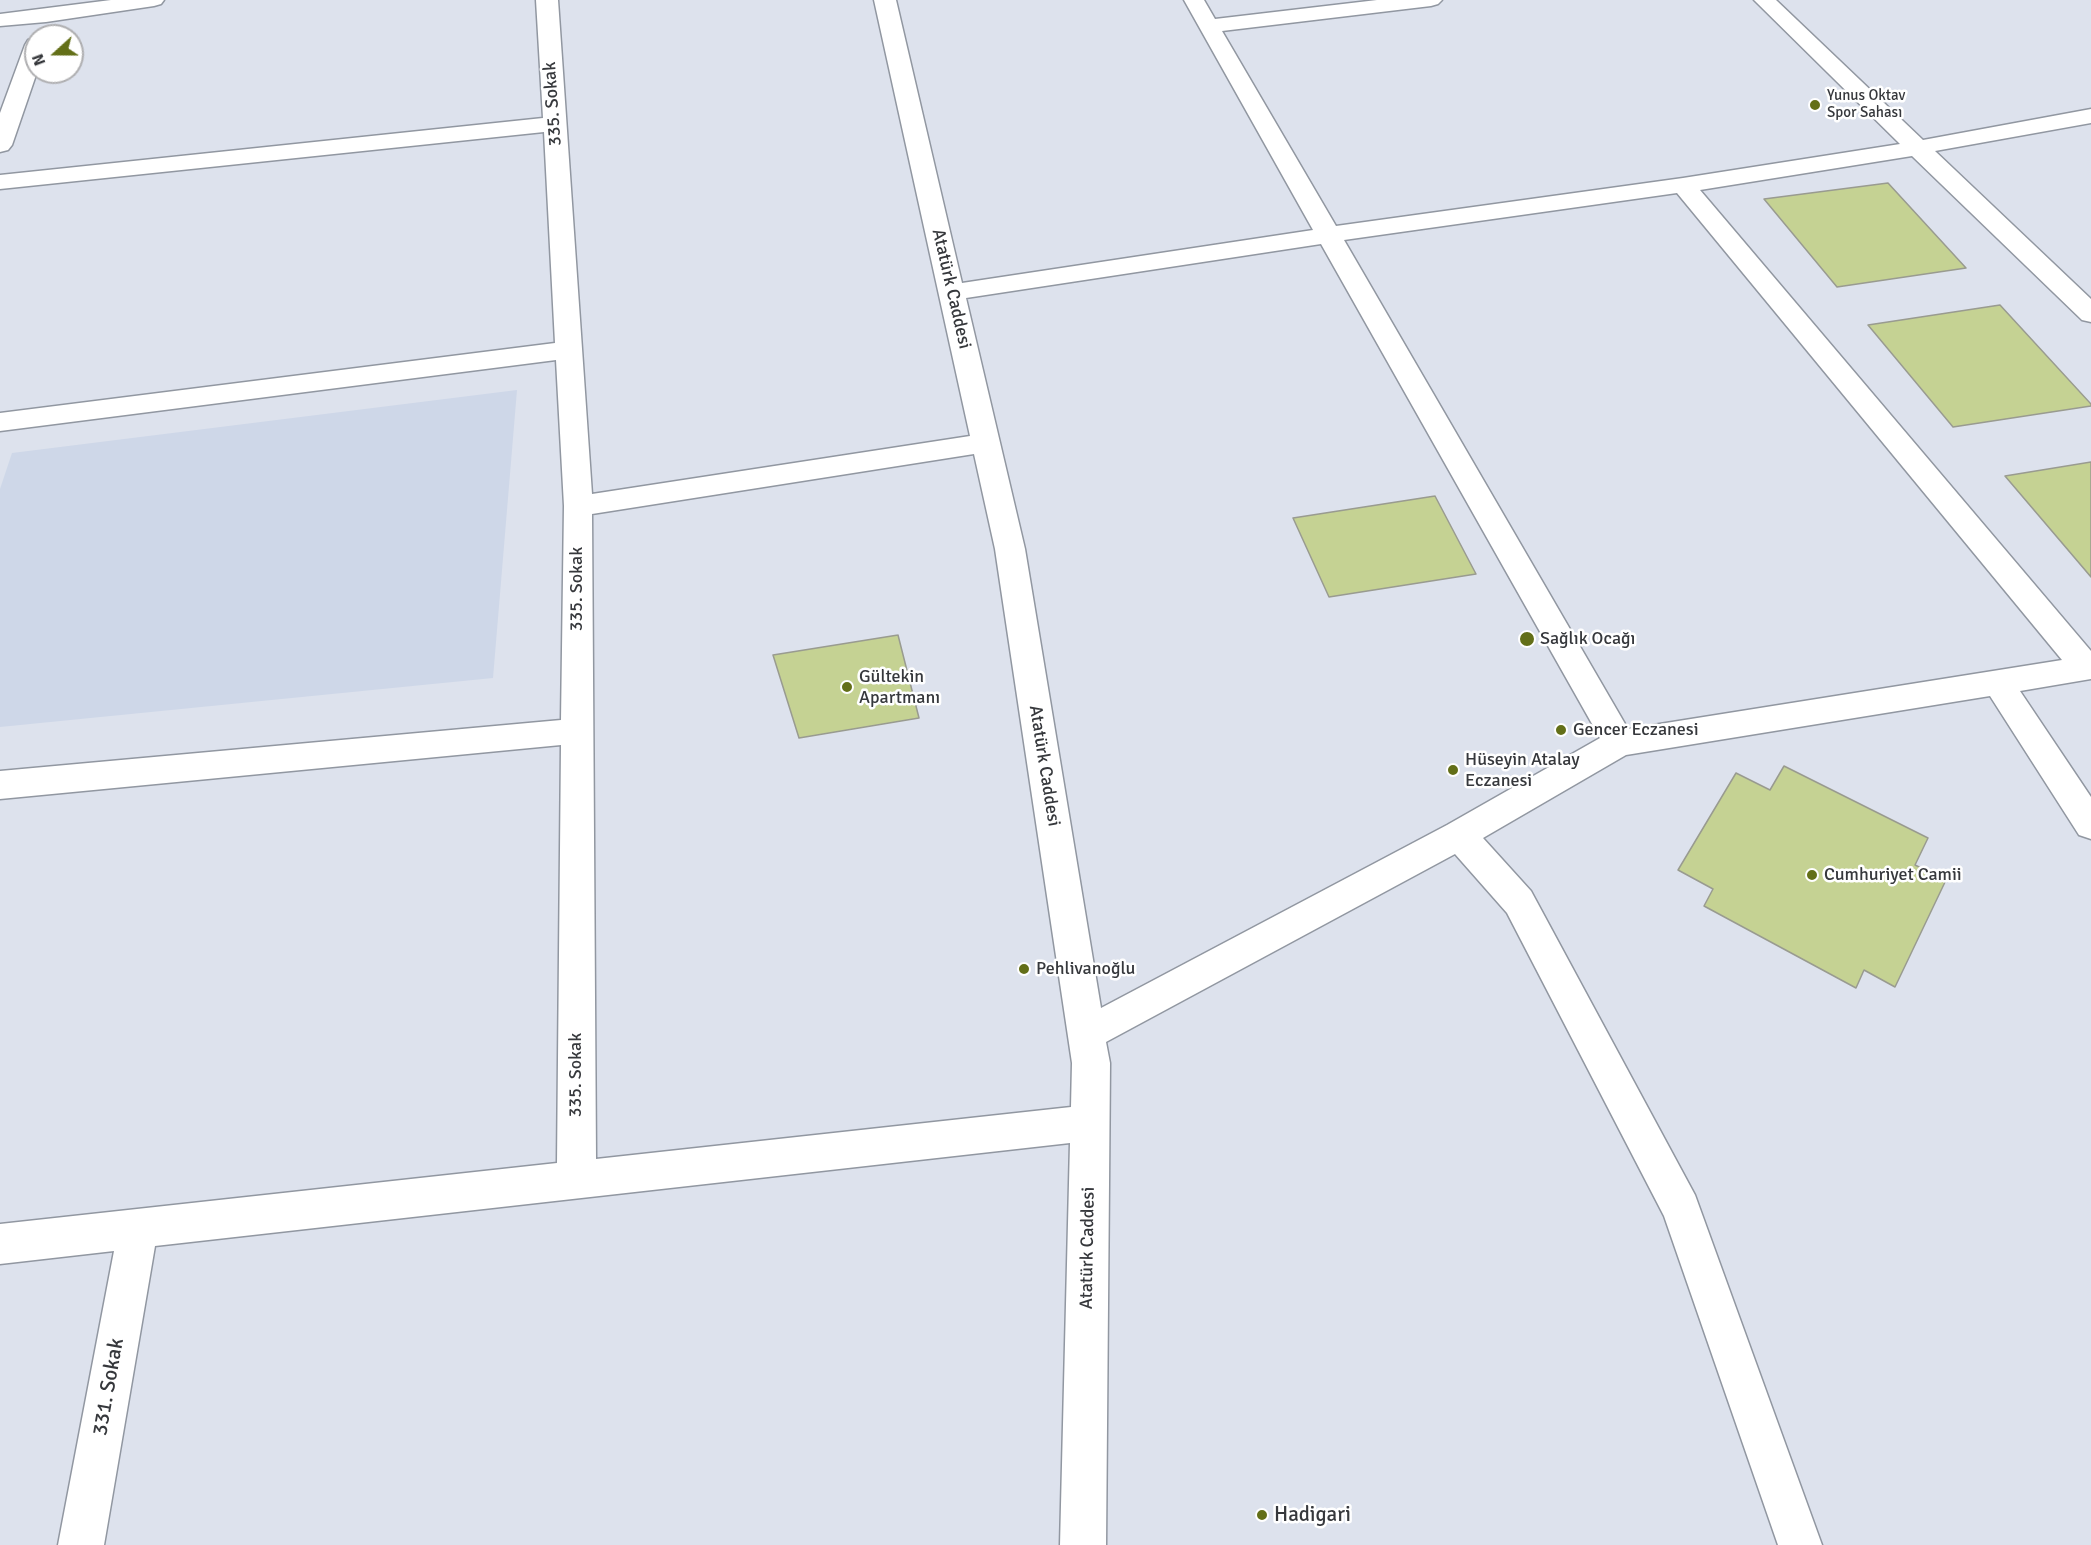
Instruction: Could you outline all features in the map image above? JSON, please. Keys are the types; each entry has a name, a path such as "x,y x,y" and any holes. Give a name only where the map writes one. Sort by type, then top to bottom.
{"street":[{"path":"0,20 46,17 154,0"},
{"name":"335. Sokak","path":"547,0 578,506 576,1180"},
{"name":"Atatürk Caddesi","path":"885,0 1010,549 1091,1063 1083,1545"},
{"path":"1194,0 1619,743"},
{"path":"1209,26 1431,0"},
{"path":"1764,0 2091,314"},
{"path":"0,145 24,78"},
{"path":"952,292 1328,235 1683,185 1916,148 2091,116"},
{"path":"0,182 554,124"},
{"path":"1683,185 2089,667"},
{"path":"0,422 568,350"},
{"path":"578,506 986,443"},
{"path":"1086,1034 1459,835 1619,743 2089,667"},
{"path":"1997,681 2091,825"},
{"path":"0,784 577,731"},
{"path":"1459,835 1519,902 1681,1209 1800,1545"},
{"path":"0,1244 1090,1123"},
{"name":"331. Sokak","path":"81,1545 138,1228"}],"shaded area":[{"path":"517,390 493,678 0,727 0,489 12,453"}],"building":[{"path":"1888,183 1966,268 1837,287 1764,199"},
{"path":"2000,305 2091,406 1953,427 1868,325"},
{"path":"2091,462 2091,577 2005,476"},
{"path":"1435,496 1476,574 1329,597 1293,518"},
{"name":"Gültekin Apartmanı","path":"898,635 919,718 799,738 773,655"},
{"name":"Cumhuriyet Camii","path":"1784,766 1928,838 1915,865 1946,880 1895,987 1864,970 1856,988 1704,906 1713,889 1678,870 1736,773 1770,790"}],"place":[{"name":"Yunus Oktav Spor Sahası","path":"1815,105"},
{"name":"Sağlık Ocağı","path":"1527,639"},
{"name":"Gültekin Apartmanı","path":"847,687"},
{"name":"Gencer Eczanesi","path":"1561,730"},
{"name":"Hüseyin Atalay Eczanesi","path":"1453,770"},
{"name":"Cumhuriyet Camii","path":"1812,875"},
{"name":"Pehlivanoğlu","path":"1024,969"},
{"name":"Hadigari","path":"1262,1515"}]}
